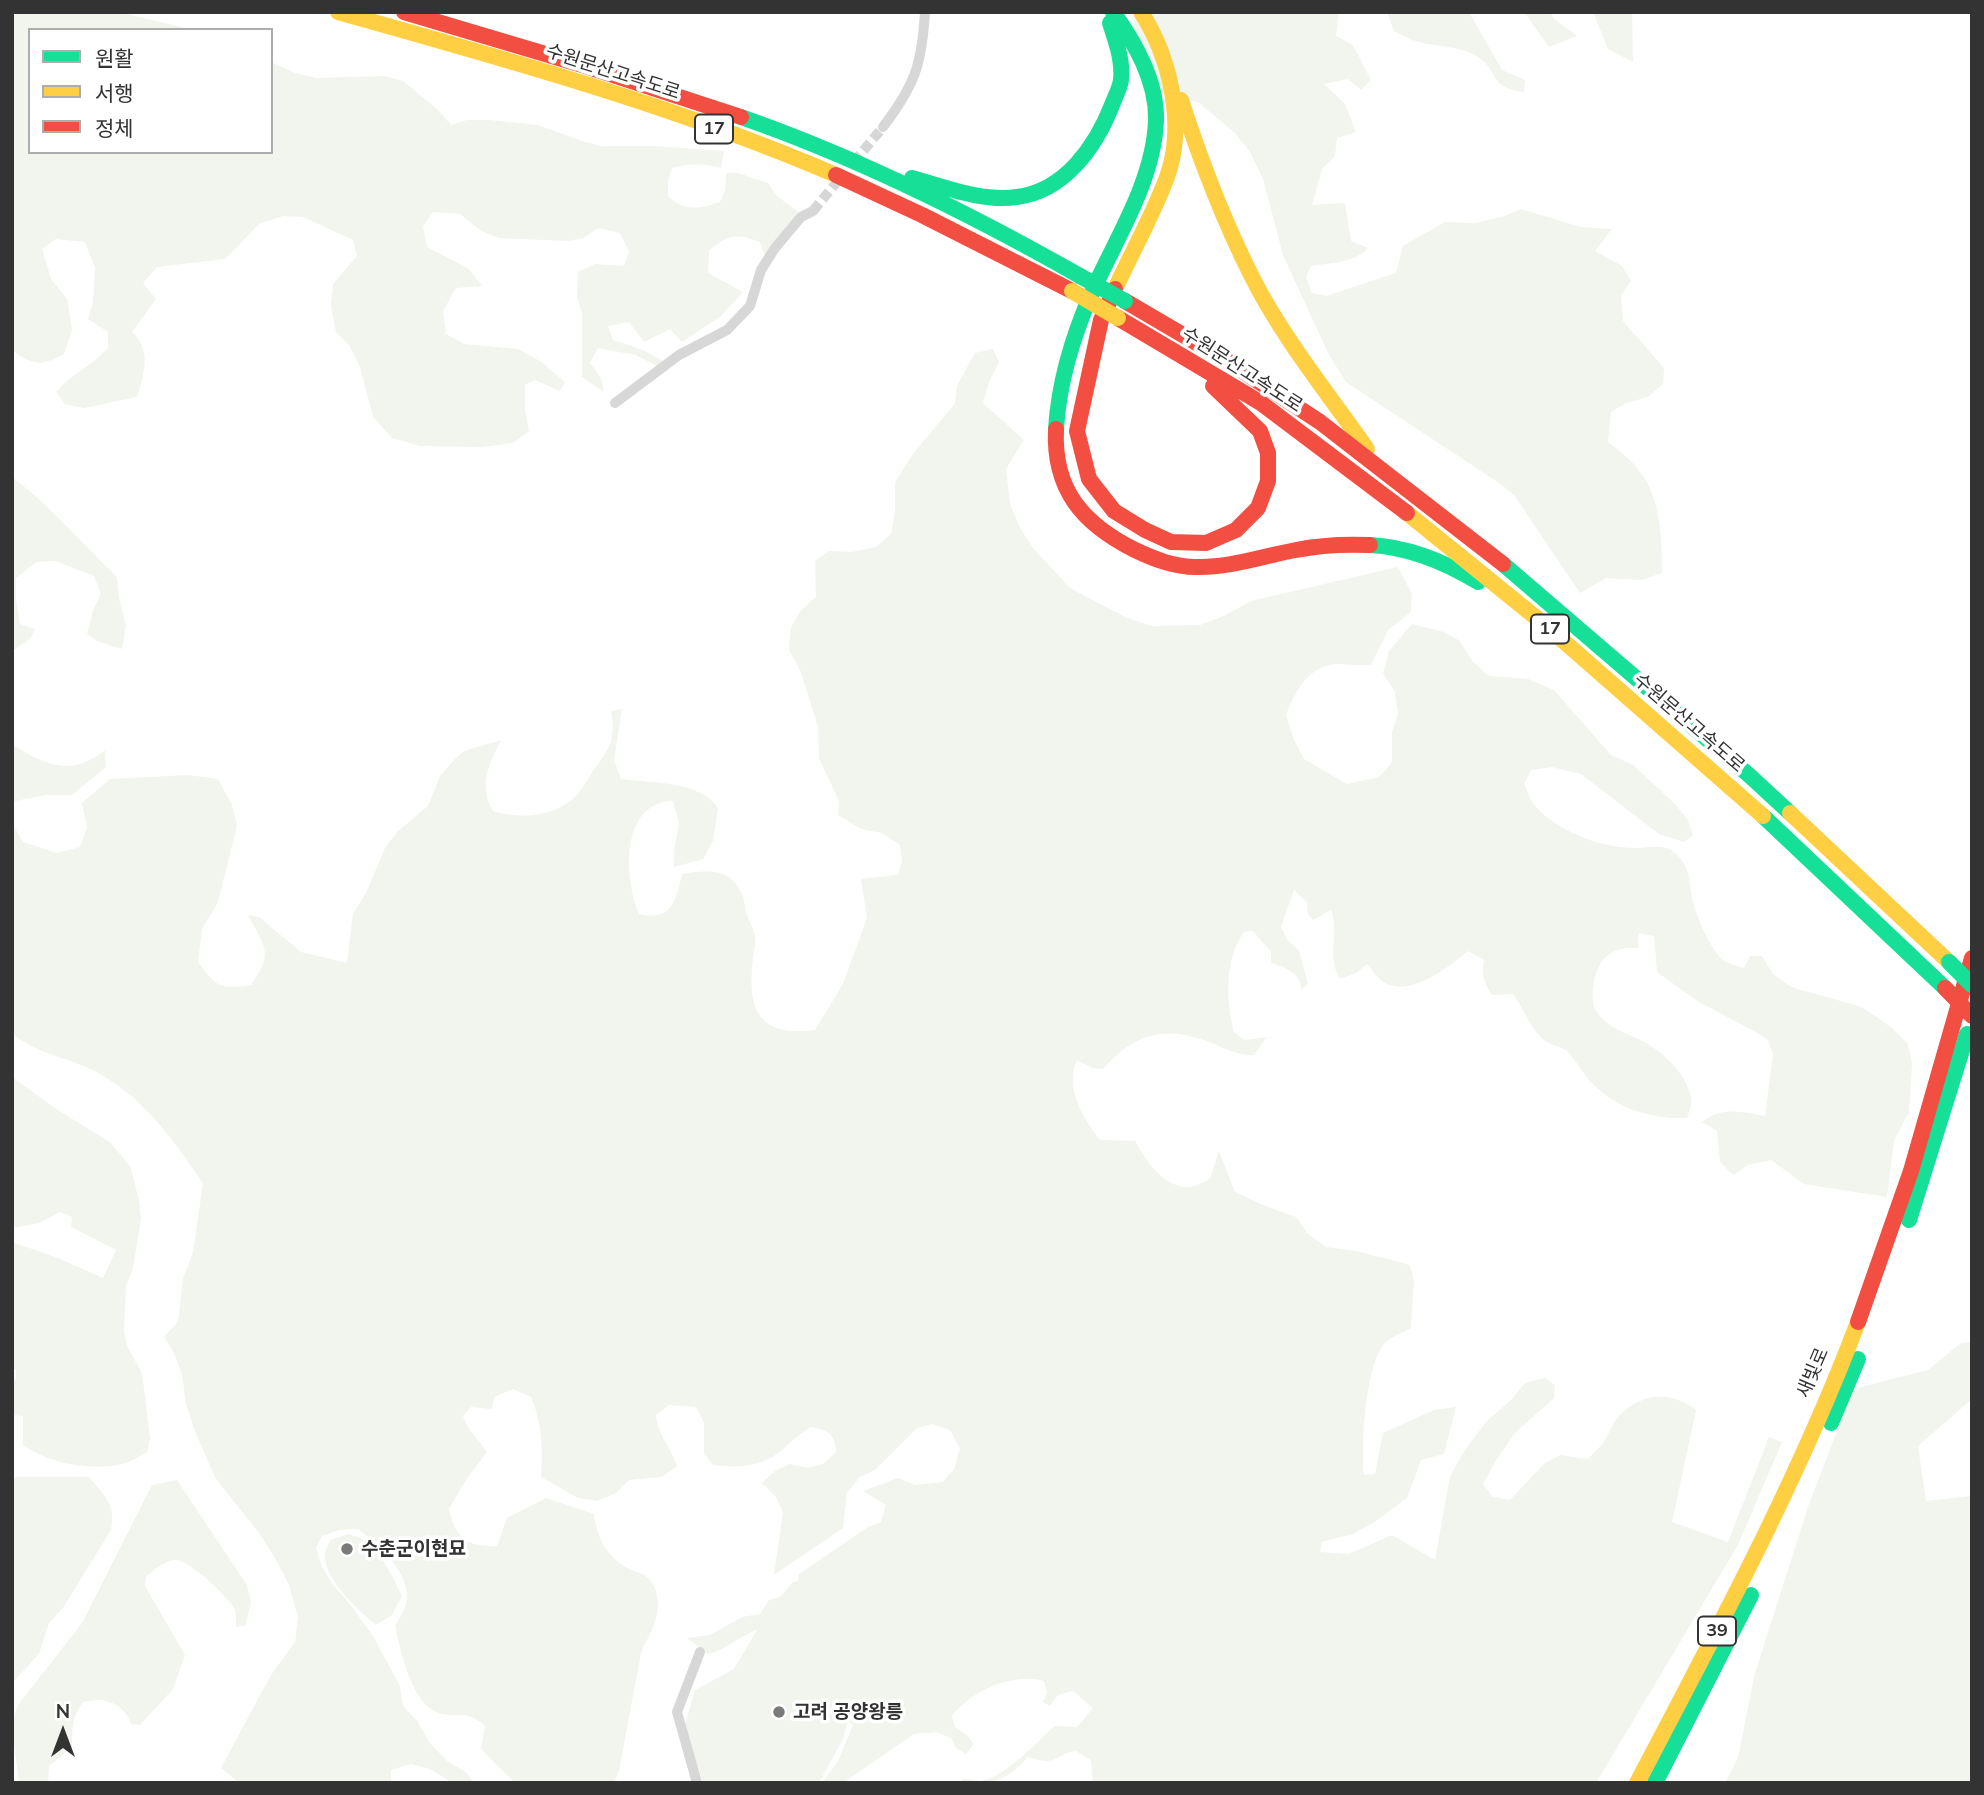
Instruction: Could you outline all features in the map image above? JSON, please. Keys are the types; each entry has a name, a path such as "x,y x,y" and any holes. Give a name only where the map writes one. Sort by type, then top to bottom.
{"highway":[{"name":"수원문산고속도로","path":"338,12 522,65 678,114 831,174 944,224 1072,291 1261,403 1438,536 1544,624 1778,829 1972,1016"},
{"name":"수원문산고속도로","path":"404,12 684,98 868,167 1025,244 1229,362 1320,422 1507,567 1740,767 1972,985"},
{"path":"868,167 981,196 1017,197 1063,177 1101,133 1121,82 1121,56 1103,12"},
{"path":"1113,12 1122,23 1146,71 1153,98 1155,131 1138,190 1083,312 1070,354 1057,413 1056,458 1069,498 1100,533 1151,558 1182,567 1230,564 1312,548 1365,545 1406,549 1461,571 1544,624"},
{"path":"1141,12 1150,26 1166,69 1185,108 1200,158 1251,275 1288,337 1378,465"},
{"path":"1166,69 1175,110 1175,133 1168,175 1101,320 1077,431 1089,479 1114,511 1171,542 1206,543 1236,530 1258,508 1268,481 1268,453 1260,431 1171,349"},
{"name":"새빛로","path":"1637,1783 1848,1385 1894,1263 1917,1172 1952,1057 1972,958"},
{"name":"새빛로","path":"1952,1057 1972,1016"},
{"name":"새빛로","path":"1655,1783 1732,1634 1807,1459"}],"street":[{"path":"883,127 916,77 925,12"},
{"path":"615,403 679,355 727,330 750,306 761,270 775,248 801,217 813,211"},
{"path":"697,1783 677,1712 700,1652"}],"shaded area":[{"path":"12,12 118,12 186,28 28,28 28,154 273,154 273,63 295,73 316,78 385,76 403,81 439,111 451,125 467,120 490,120 538,125 602,146 654,146 724,151 721,168 696,164 672,168 668,181 668,196 680,205 692,208 720,202 725,190 726,173 738,173 768,183 777,196 798,212 765,257 760,242 738,236 727,238 709,251 708,273 743,292 721,316 682,342 670,329 644,342 629,322 608,326 613,340 643,350 663,361 657,366 636,355 598,348 590,363 601,378 604,392 582,377 582,313 577,296 578,272 595,264 624,266 629,251 620,233 598,228 584,238 568,241 499,238 481,231 460,214 433,212 423,226 427,247 469,269 482,286 456,288 443,311 446,334 464,344 518,349 540,361 565,382 560,391 535,380 525,385 525,410 529,431 513,443 482,447 420,446 392,438 373,417 360,367 349,345 336,332 331,306 333,284 357,256 353,240 303,217 283,216 259,224 225,259 157,267 143,283 156,299 132,332 142,347 145,363 137,397 84,408 65,404 56,392 108,348 108,332 88,319 93,303 95,268 85,242 56,239 42,249 51,279 67,299 72,330 64,354 38,363 12,350"},
{"path":"1135,12 1339,12 1336,36 1353,45 1371,80 1361,90 1348,79 1324,84 1345,104 1356,132 1337,138 1335,156 1322,169 1312,205 1345,203 1351,241 1368,248 1356,257 1311,266 1306,277 1312,293 1327,296 1396,273 1403,246 1445,222 1475,223 1502,217 1521,209 1581,227 1612,229 1595,251 1622,266 1631,281 1621,295 1623,321 1664,368 1663,384 1648,397 1626,403 1611,412 1608,442 1637,468 1652,494 1661,534 1662,573 1641,580 1606,578 1580,593 1514,495 1346,382 1329,355 1283,255 1263,179 1250,152 1235,133 1199,103 1160,92 1134,31"},
{"path":"1387,12 1469,12 1502,70 1525,80 1524,92 1504,87 1485,63 1471,53 1419,42 1394,31"},
{"path":"1524,12 1551,12 1553,18 1577,36 1549,47"},
{"path":"1593,12 1632,12 1633,62 1608,49"},
{"path":"993,349 999,362 983,403 1024,440 1006,469 1010,504 1020,528 1033,548 1070,588 1125,617 1151,626 1200,625 1251,601 1398,567 1412,594 1411,612 1388,630 1371,665 1328,665 1311,674 1294,697 1286,715 1304,759 1347,784 1379,777 1392,762 1392,732 1398,714 1395,692 1383,673 1389,651 1412,624 1444,632 1460,641 1472,661 1489,676 1528,679 1554,690 1611,755 1633,765 1675,804 1688,820 1693,835 1684,842 1659,834 1581,774 1552,767 1531,770 1524,784 1532,801 1542,813 1566,830 1594,841 1622,847 1661,847 1671,850 1684,864 1700,923 1724,961 1744,968 1750,956 1762,956 1773,974 1791,987 1862,1007 1892,1028 1908,1044 1912,1064 1909,1112 1894,1141 1887,1197 1804,1184 1771,1160 1748,1165 1733,1175 1720,1162 1717,1131 1702,1122 1725,1112 1765,1116 1773,1054 1768,1040 1699,1002 1657,972 1654,936 1638,933 1638,948 1619,950 1603,960 1594,983 1593,1001 1603,1020 1648,1044 1675,1067 1685,1081 1691,1097 1687,1118 1649,1115 1625,1107 1604,1094 1590,1081 1567,1051 1542,1038 1513,994 1492,995 1484,978 1484,960 1468,951 1439,973 1402,987 1381,980 1367,964 1356,973 1340,979 1334,962 1331,910 1313,920 1308,914 1307,902 1294,890 1281,927 1288,941 1299,950 1308,984 1301,990 1295,975 1271,963 1271,952 1253,931 1244,932 1233,955 1228,994 1234,1032 1244,1040 1267,1037 1254,1055 1237,1053 1195,1037 1166,1034 1152,1035 1127,1047 1103,1069 1093,1068 1077,1060 1073,1081 1077,1102 1100,1140 1135,1141 1163,1178 1179,1186 1189,1187 1210,1179 1219,1151 1235,1192 1296,1217 1307,1233 1326,1247 1356,1251 1410,1265 1414,1281 1411,1328 1387,1341 1380,1351 1369,1384 1364,1425 1364,1475 1375,1474 1383,1433 1434,1410 1456,1407 1444,1454 1421,1460 1407,1498 1353,1534 1322,1542 1320,1552 1349,1554 1392,1535 1435,1560 1450,1476 1463,1453 1486,1422 1510,1401 1525,1383 1545,1378 1555,1385 1554,1398 1515,1433 1495,1462 1483,1484 1493,1497 1510,1500 1544,1464 1560,1455 1588,1459 1602,1444 1615,1420 1626,1410 1645,1399 1665,1397 1696,1410 1672,1522 1728,1542 1769,1437 1782,1442 1738,1545 1596,1783 1093,1783 1091,1760 1076,1751 1051,1761 1028,1757 997,1780 958,1783 963,1779 980,1781 999,1774 1055,1726 1077,1727 1093,1708 1073,1691 1058,1695 1050,1706 1043,1702 1047,1692 1044,1681 1020,1679 981,1692 952,1716 955,1727 974,1744 966,1754 956,1748 951,1738 936,1732 914,1734 843,1783 822,1783 838,1761 853,1725 848,1721 843,1739 819,1783 703,1783 684,1728 695,1690 734,1669 757,1630 708,1654 687,1638 710,1635 742,1617 760,1614 769,1600 780,1597 793,1582 798,1581 799,1574 868,1527 881,1522 886,1505 863,1491 898,1478 915,1485 943,1482 954,1469 960,1448 950,1430 932,1424 917,1428 875,1470 860,1477 847,1493 843,1528 774,1575 783,1512 776,1497 762,1483 775,1471 790,1464 806,1468 823,1464 836,1452 830,1434 811,1427 777,1454 762,1462 738,1466 713,1465 704,1454 704,1423 696,1407 669,1405 656,1415 659,1429 677,1466 662,1477 629,1480 616,1493 597,1501 578,1498 541,1477 541,1436 535,1407 531,1397 513,1389 494,1397 492,1409 471,1407 463,1416 487,1452 449,1509 455,1527 464,1539 487,1546 497,1546 507,1518 546,1498 594,1514 597,1530 608,1552 627,1568 643,1574 651,1581 657,1596 657,1613 641,1653 619,1771 614,1783 515,1783 481,1749 485,1726 464,1715 440,1714 426,1705 408,1673 395,1626 406,1603 407,1595 402,1576 389,1558 358,1529 339,1530 322,1536 316,1548 322,1567 373,1636 400,1686 403,1706 418,1722 429,1742 447,1761 467,1773 474,1783 453,1783 430,1769 411,1764 391,1770 391,1783 239,1783 221,1768 271,1675 295,1642 298,1617 289,1585 275,1558 259,1533 216,1479 195,1432 174,1353 164,1337 178,1322 183,1278 193,1253 203,1183 158,1122 116,1084 89,1068 33,1047 12,1033 12,823 23,842 57,853 80,847 87,827 82,803 110,779 188,775 218,779 232,805 237,826 218,902 202,929 198,962 220,985 251,985 263,965 265,950 248,915 259,917 301,952 347,963 353,914 366,893 385,848 398,831 428,806 440,776 464,751 501,740 487,775 486,793 493,811 525,816 546,813 566,804 580,791 610,743 613,729 611,711 622,709 614,760 621,779 688,788 710,799 718,808 713,841 703,859 674,867 679,823 673,801 656,805 643,814 635,828 629,863 639,914 650,916 665,912 674,901 682,874 709,871 731,879 742,894 755,936 752,986 757,1011 772,1026 784,1030 815,1030 843,984 867,918 861,879 898,875 902,860 900,845 882,833 861,829 838,815 839,801 819,758 818,727 801,672 789,650 791,627 801,610 816,597 815,561 829,551 851,552 876,547 891,534 895,511 895,482 913,454 955,403 957,386 975,353"},
{"path":"12,477 53,513 117,577 126,626 122,649 97,641 87,634 93,610 101,594 94,576 55,561 36,562 16,578 20,624 35,629 30,639 12,651"},
{"path":"12,744 47,763 70,766 81,764 105,750 106,767 72,795 46,795 15,801 12,809"},
{"path":"12,1077 56,1109 110,1142 130,1166 141,1219 133,1268 126,1286 124,1330 127,1346 141,1371 150,1439 147,1452 125,1463 80,1466 44,1456 23,1445 23,1416 12,1415 12,1378 16,1380 16,1370 12,1367 12,1242 103,1278 116,1250 71,1227 72,1217 60,1212 39,1223 12,1228"},
{"path":"1972,1342 1972,1399 1918,1446 1926,1501 1972,1496 1972,1783 1725,1783 1738,1758 1755,1673 1809,1504 1853,1389 1928,1370 1961,1343"},
{"path":"89,1477 108,1501 112,1521 111,1530 63,1608 49,1623 39,1654 12,1683 12,1478"},
{"path":"177,1480 247,1585 251,1603 245,1626 236,1627 232,1605 208,1580 188,1565 174,1560 158,1567 146,1577 145,1586 185,1655 173,1689 140,1725 131,1724 124,1711 112,1703 98,1700 83,1702 75,1718 72,1747 49,1766 48,1783 19,1783 13,1733 18,1705 82,1623 152,1485"},
{"path":"348,1534 367,1543 381,1558 402,1596 392,1615 376,1625 344,1594 326,1565 325,1555 331,1540"}],"tunnel":[{"path":"854,162 883,127"},
{"path":"813,211 841,177"}],"traffic: fast":[{"path":"1056,429 1060,393 1073,341 1093,290 1142,186 1154,142 1155,105 1149,77 1137,50 1113,12"},
{"path":"912,178 964,193 1004,198 1034,193 1064,176 1088,151 1120,86 1120,58 1110,23"},
{"path":"741,117 828,150 914,189 1080,276"},
{"path":"1080,276 1125,301"},
{"path":"1370,545 1399,549 1426,557 1478,582"},
{"path":"1503,564 1790,813"},
{"path":"1763,816 1945,988"},
{"path":"1949,962 1972,985"},
{"path":"1909,1220 1967,1034"},
{"path":"1831,1423 1858,1359"},
{"path":"1655,1783 1751,1595"}],"traffic: slow":[{"path":"338,12 652,105 836,175"},
{"path":"1115,289 1167,177 1175,136 1175,114 1167,70 1160,49 1141,12"},
{"path":"1181,100 1213,189 1263,298 1367,449"},
{"path":"1072,291 1118,318"},
{"path":"1407,513 1544,624 1763,816"},
{"path":"1790,813 1949,962"},
{"path":"1637,1783 1783,1498 1858,1322"}],"traffic: jam":[{"path":"404,12 579,64 741,117"},
{"path":"836,175 1072,291"},
{"path":"1115,289 1101,320 1077,431 1089,479 1114,511 1171,542 1206,543 1236,530 1258,508 1268,481 1268,453 1260,431 1213,386"},
{"path":"1125,301 1229,362 1320,422 1503,564"},
{"path":"1118,318 1261,403 1407,513"},
{"path":"1056,429 1056,451 1060,470 1075,503 1100,529 1135,550 1157,559 1180,566 1209,567 1314,547 1370,545"},
{"path":"1858,1322 1911,1171 1972,958"},
{"path":"1945,988 1972,1016"}],"place":[{"name":"수춘군이현묘","path":"347,1549"},
{"name":"고려 공양왕릉","path":"779,1712"}]}
